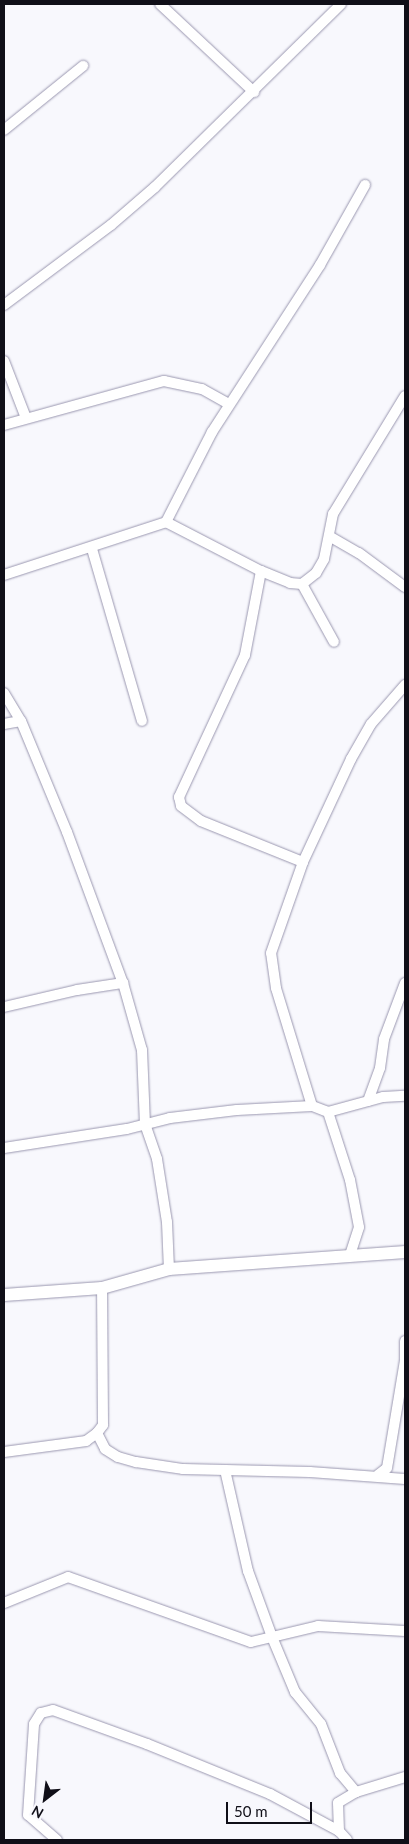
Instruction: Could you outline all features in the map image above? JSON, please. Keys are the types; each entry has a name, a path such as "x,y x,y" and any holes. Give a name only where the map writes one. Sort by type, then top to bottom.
{"street":[{"path":"160,4 254,92"},
{"path":"4,305 126,212 254,92 341,4"},
{"path":"4,130 83,66"},
{"path":"4,575 92,549 166,522 229,404 320,265 365,185"},
{"path":"4,361 26,418"},
{"path":"4,425 164,381 183,382 202,389 229,404"},
{"path":"166,522 261,571 290,583 302,584 316,573 324,559 333,514 404,401"},
{"path":"329,536 359,553 405,587"},
{"path":"92,549 142,721"},
{"path":"261,571 246,655 179,797 181,806 201,821 303,862"},
{"path":"302,584 334,642"},
{"path":"312,1106 276,988 272,953 276,934 303,862 371,724 405,685"},
{"path":"4,693 21,721 123,983 142,1050 145,1124 157,1159 167,1222 170,1269"},
{"path":"4,724 21,721"},
{"path":"4,1007 77,990 123,983"},
{"path":"368,1101 380,1068 384,1038 405,983"},
{"path":"4,1148 237,1110 312,1106 328,1112 368,1101 405,1096"},
{"path":"328,1112 350,1180 359,1227 350,1255"},
{"path":"4,1296 102,1288 170,1269 405,1252"},
{"path":"4,1452 86,1441 97,1433 103,1425 102,1288"},
{"path":"378,1475 387,1468 405,1360 405,1341"},
{"path":"97,1433 105,1449 118,1457 183,1469 378,1475 405,1479"},
{"path":"225,1470 248,1571 272,1637 295,1692 321,1724 340,1773 356,1792"},
{"path":"4,1603 68,1577 251,1642 318,1626 405,1631"},
{"path":"57,1840 28,1815 34,1724 41,1713 53,1710 146,1744 270,1794 339,1831 347,1840"},
{"path":"339,1831 338,1803 356,1792 405,1778"}]}
